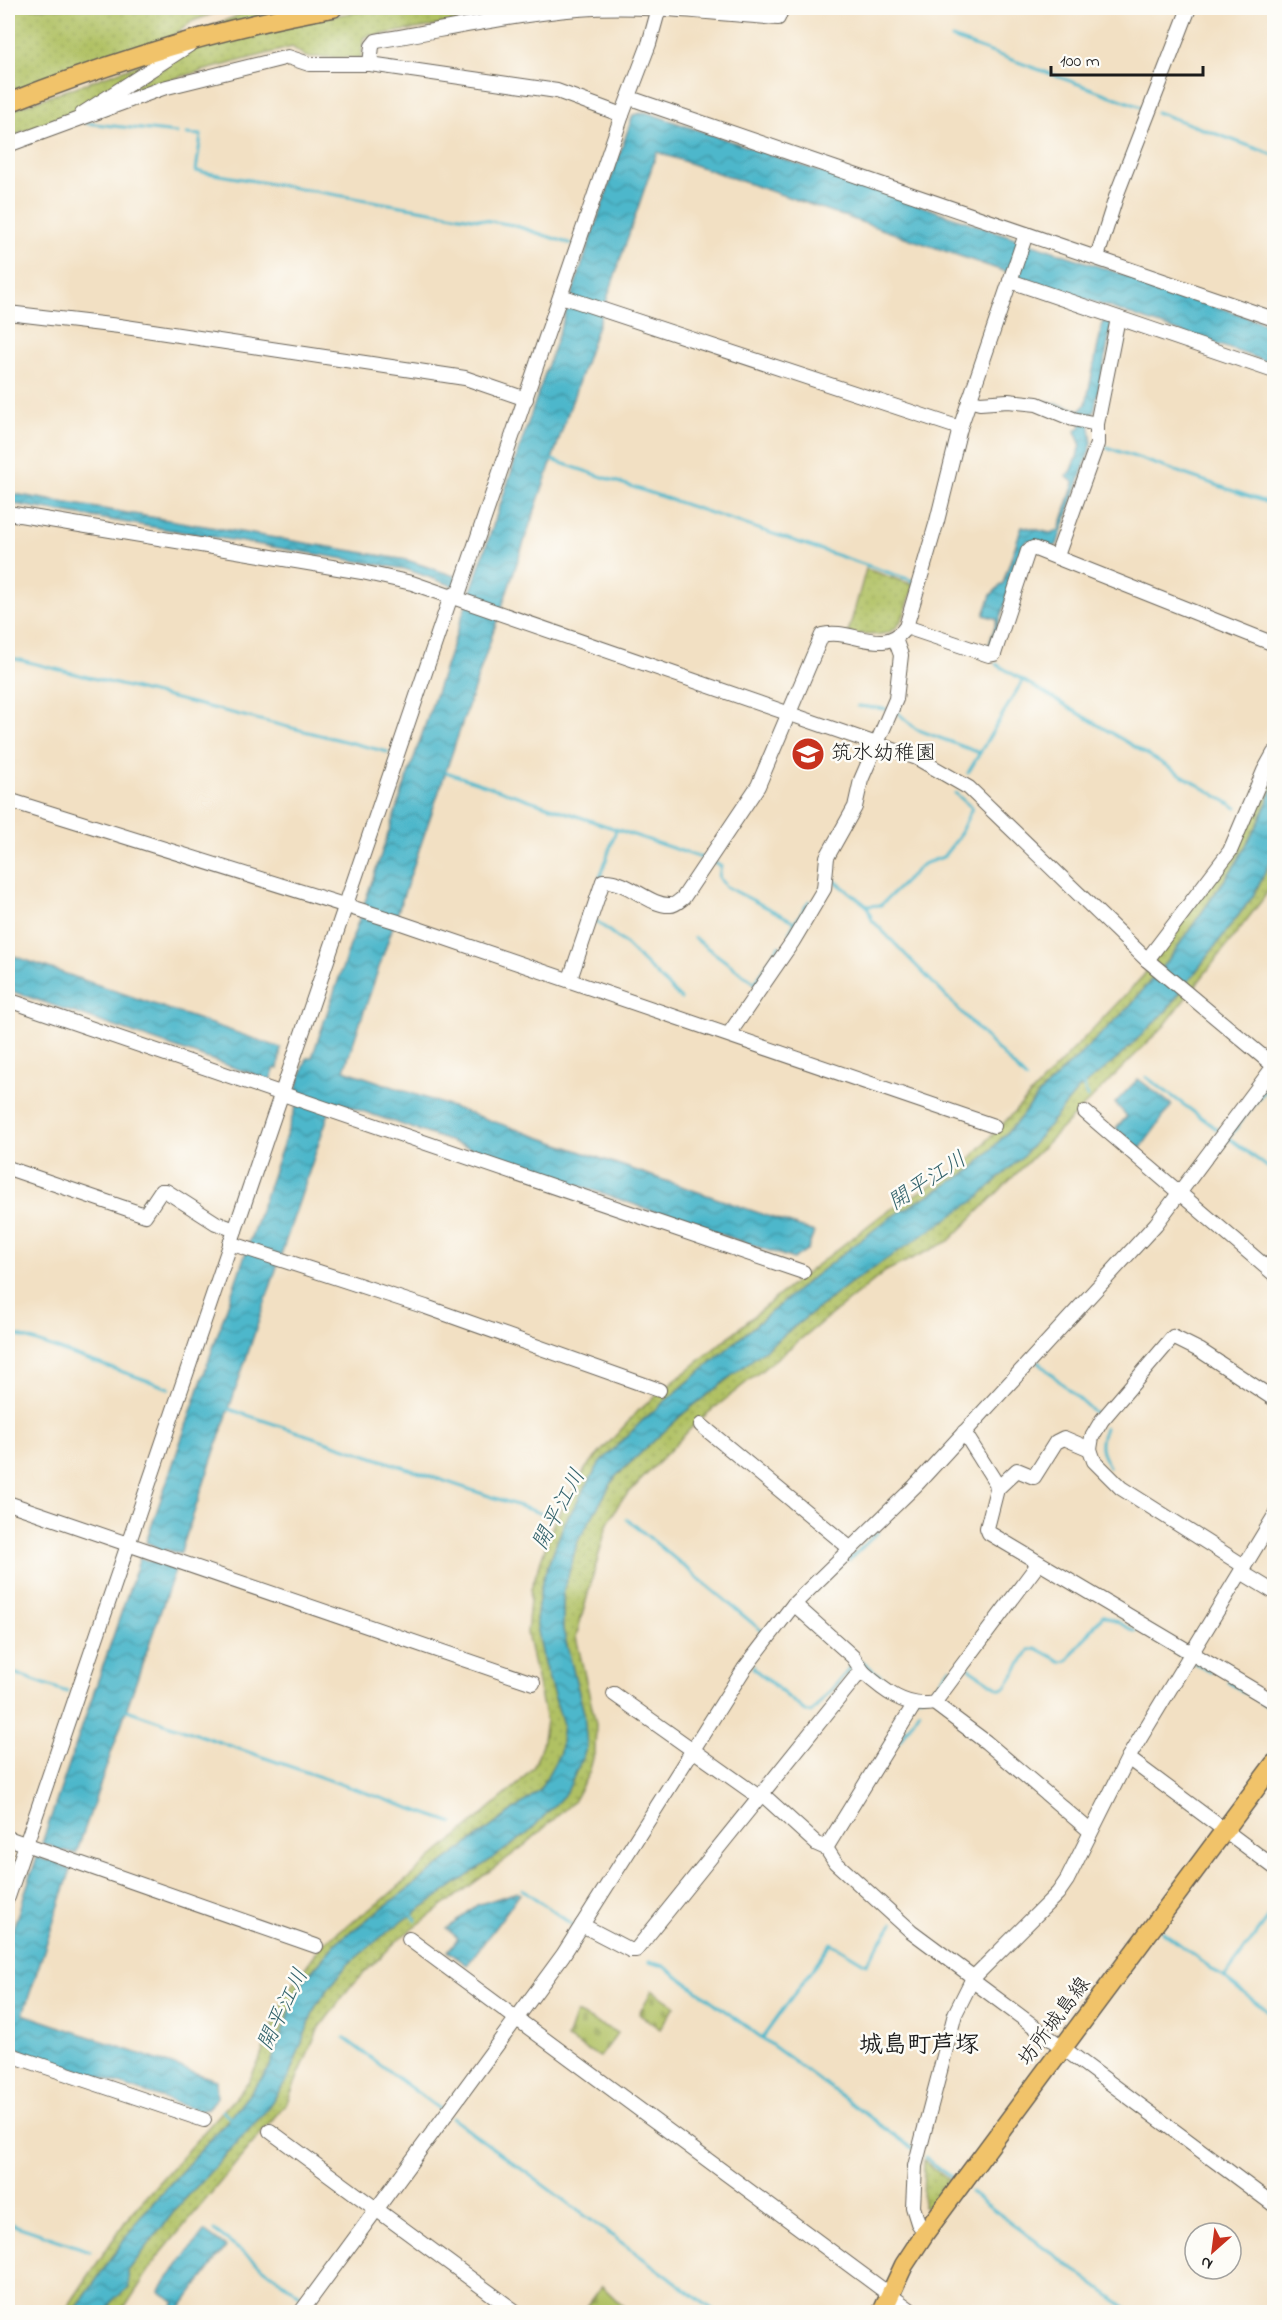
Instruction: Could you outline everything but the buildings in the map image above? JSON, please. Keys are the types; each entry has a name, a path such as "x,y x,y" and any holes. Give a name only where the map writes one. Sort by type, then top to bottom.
{"main road":[{"path":"8,103 58,83 192,40 333,8"},
{"name":"坊所城島線","path":"882,2313 888,2294 925,2233 1275,1764"}],"street":[{"path":"8,1897 127,1545 236,1240 281,1094 353,907 452,596 459,592 526,399 565,296 622,115 649,44 658,8"},
{"path":"370,64 372,46 376,40 569,10 658,8 778,18 782,8"},
{"path":"1097,257 1118,191 1189,8"},
{"path":"79,118 90,107 190,45 192,40"},
{"path":"8,145 163,88 288,57 309,64 370,64 556,91 622,115"},
{"path":"630,98 1275,319"},
{"path":"570,979 603,881 627,886 667,905 674,905 683,898 750,800 822,635 880,642 895,639 906,627 937,521 960,428 1026,234"},
{"path":"1010,280 1275,371"},
{"path":"565,296 960,428"},
{"path":"8,313 119,326 465,378 526,399"},
{"path":"1057,556 1097,444 1090,422 1118,318"},
{"path":"969,400 980,403 1008,401 1037,404 1090,422"},
{"path":"9,518 362,572 412,583 917,758 969,788 1149,961 1188,996 1275,1066 1180,1194 964,1432 851,1549 794,1604 744,1669 582,1925 516,2020 301,2313"},
{"path":"906,627 929,637 989,655 994,654 1029,549 1057,556 1275,644"},
{"path":"729,1034 822,893 827,857 855,807 861,780 896,699 901,655 895,639"},
{"path":"1149,961 1230,850 1263,771 1275,753"},
{"path":"8,800 353,907 570,979 994,1126"},
{"path":"8,1000 803,1272"},
{"path":"1085,1112 1275,1274"},
{"path":"8,1168 145,1215 161,1191 166,1191 216,1223 236,1240 287,1263 426,1306 659,1390"},
{"path":"1275,1399 1201,1351 1173,1337 1102,1420 1092,1437 1090,1449 1094,1461 1121,1488 1275,1592"},
{"path":"701,1425 851,1549"},
{"path":"964,1432 971,1439 997,1489"},
{"path":"1090,1449 1064,1438 1056,1442 1034,1477 1017,1470 997,1489 990,1509 987,1528 989,1533 1275,1702"},
{"path":"8,1503 533,1683"},
{"path":"925,2233 918,2223 913,2207 915,2166 955,2014 973,1978 1058,1893 1075,1866 1090,1831 1128,1758 1275,1517"},
{"path":"934,1703 1039,1563"},
{"path":"794,1604 853,1657 863,1672 885,1690 914,1705 934,1703 986,1742 1090,1831"},
{"path":"582,1925 630,1950 636,1950 829,1709 863,1672"},
{"path":"614,1694 760,1796 817,1844 826,1848 834,1862 910,1931 973,1978 977,1984 1275,2205"},
{"path":"826,1848 914,1705"},
{"path":"1128,1758 1275,1867"},
{"path":"8,1838 316,1946"},
{"path":"409,1939 913,2313"},
{"path":"8,2054 204,2120"},
{"path":"270,2132 516,2313"}],"green space":[{"path":"8,8 228,8 193,21 170,38 67,70 8,94"},
{"path":"256,8 296,8 200,31"},
{"path":"381,8 553,8 364,37 361,58 306,57 292,47 165,81 94,110 198,46 306,20"},
{"path":"168,54 74,112 8,138 8,111"},
{"path":"866,569 914,585 900,622 887,633 865,635 848,633"},
{"path":"1274,760 1274,785 1259,822 1235,865 1172,955 1127,1009 1040,1093 1017,1122 973,1169 888,1219 803,1285 643,1420 564,1524 542,1581 536,1620 544,1663 563,1724 560,1753 539,1791 337,1942 299,1986 269,2069 231,2117 140,2217 74,2312 64,2312 131,2213 248,2083 286,1994 323,1943 385,1898 518,1784 534,1766 542,1745 546,1721 527,1633 531,1589 554,1522 586,1468 638,1411 804,1275 883,1214 962,1167 1143,976 1234,851"},
{"path":"1274,854 1274,881 1263,899 1164,1026 949,1241 886,1271 697,1422 620,1502 607,1525 576,1637 596,1724 595,1751 589,1773 573,1802 525,1845 400,1938 350,1987 318,2030 287,2102 157,2258 122,2312 106,2312 113,2300 128,2288 128,2271 176,2209 263,2114 288,2079 316,2005 347,1965 386,1933 527,1834 584,1713 563,1630 563,1594 577,1543 615,1477 684,1413 849,1284 910,1243 1026,1153 1077,1091 1116,1060 1166,1011 1253,896"},
{"path":"652,1990 675,2006 660,2029 639,2014"},
{"path":"576,2013 618,2033 600,2057 567,2039"},
{"path":"924,2161 951,2182 931,2208 923,2207"},
{"path":"602,2286 629,2312 583,2312"}],"water":[{"path":"645,112 1274,326 1274,364 657,152 344,1070 814,1232 808,1249 793,1259 333,1101 180,1554 165,1549 160,1564 175,1570 76,1854 63,1850 58,1864 71,1869 23,2014 216,2080 217,2097 207,2109 199,2111 8,2046 8,1943 37,1857 49,1861 54,1847 42,1843 140,1558 154,1562 159,1548 146,1542 300,1095 295,1093 307,1058 312,1057 633,115"},
{"path":"1103,321 1112,324 1094,412 1089,419 1092,443 1057,545 1051,548 1028,540 1024,543 991,647 988,648 997,619 984,615 991,595 1003,583 1022,526 1050,533 1059,530 1074,483 1066,476 1072,470 1081,446 1075,431 1081,426 1079,413 1046,403 1047,401 1080,410 1086,404"},
{"path":"8,493 407,560 457,577 454,586 405,569 8,503"},
{"path":"1274,785 1274,854 1253,896 1166,1011 1116,1060 1077,1091 1026,1153 974,1201 849,1284 684,1413 615,1477 577,1543 563,1594 563,1630 584,1713 587,1747 567,1792 527,1834 386,1933 347,1965 316,2005 288,2079 263,2114 176,2209 128,2271 129,2288 113,2300 106,2312 74,2312 140,2217 231,2117 269,2069 299,1986 337,1942 539,1791 560,1753 563,1724 544,1663 536,1620 542,1581 564,1524 599,1464 643,1420 803,1285 888,1219 973,1169 1017,1122 1040,1093 1127,1009 1172,955 1235,865 1259,822"},
{"path":"8,954 281,1048 278,1069 275,1068 270,1080 8,990"},
{"path":"1138,1079 1172,1105 1140,1149 1116,1129 1127,1116 1115,1103"},
{"path":"517,1892 520,1894 467,1965 448,1951 458,1938 447,1929 477,1905"},
{"path":"204,2231 226,2247 178,2312 168,2312 175,2303 159,2291"}],"waterway":[{"path":"952,38 1144,108"},
{"path":"1156,112 1274,155"},
{"path":"86,123 177,133"},
{"path":"186,134 201,135 196,171 513,225 571,244"},
{"path":"1106,447 1274,505"},
{"path":"552,460 914,581"},
{"path":"8,657 388,752"},
{"path":"996,664 1237,808"},
{"path":"968,773 1023,680"},
{"path":"858,706 886,709"},
{"path":"896,711 916,729 980,753"},
{"path":"446,772 702,858"},
{"path":"830,877 867,906 881,905 923,864 943,857 958,838 972,808 955,793"},
{"path":"600,878 616,830"},
{"path":"714,863 721,866 719,877 725,886 795,922"},
{"path":"789,932 809,901"},
{"path":"867,906 872,920 1026,1079"},
{"path":"595,920 623,942 681,999"},
{"path":"694,938 755,983 779,946"},
{"path":"1146,1077 1217,1129"},
{"path":"1188,1192 1273,1079"},
{"path":"1083,1084 1087,1097"},
{"path":"1229,1138 1274,1172"},
{"path":"8,1332 169,1388"},
{"path":"1038,1362 1098,1416"},
{"name":"開平江川","path":"229,1409 546,1515"},
{"path":"1105,1428 1101,1448 1109,1467"},
{"path":"627,1519 762,1631"},
{"path":"849,1560 878,1532"},
{"path":"969,1668 1000,1689 1005,1688 1029,1650 1036,1648 1062,1662 1067,1661 1103,1615 1135,1631"},
{"path":"1154,1639 1183,1656"},
{"path":"862,1661 895,1688 914,1696 924,1696 932,1691 950,1668"},
{"path":"1194,1663 1210,1672"},
{"path":"754,1666 753,1668 806,1712 812,1712 852,1666"},
{"path":"8,1671 67,1692"},
{"path":"1228,1682 1274,1710"},
{"path":"127,1710 453,1823"},
{"path":"899,1742 919,1711"},
{"path":"522,1889 574,1926"},
{"path":"1224,1978 1274,1910"},
{"path":"410,1912 416,1920"},
{"path":"763,2037 831,1943 866,1964 893,1923"},
{"path":"1162,1931 1274,2016"},
{"path":"649,1962 664,1966 912,2148"},
{"path":"344,2038 442,2111"},
{"path":"223,2111 233,2119"},
{"path":"452,2118 716,2312"},
{"path":"925,2158 953,2179"},
{"path":"970,2192 1131,2312"},
{"path":"8,2223 90,2251"},
{"path":"214,2231 304,2298"},
{"path":"313,2304 324,2312"}],"place":[{"name":"筑水幼稚園","path":"808,754"}],"district":[{"name":"城島町芦塚","path":"919,2046"}]}
